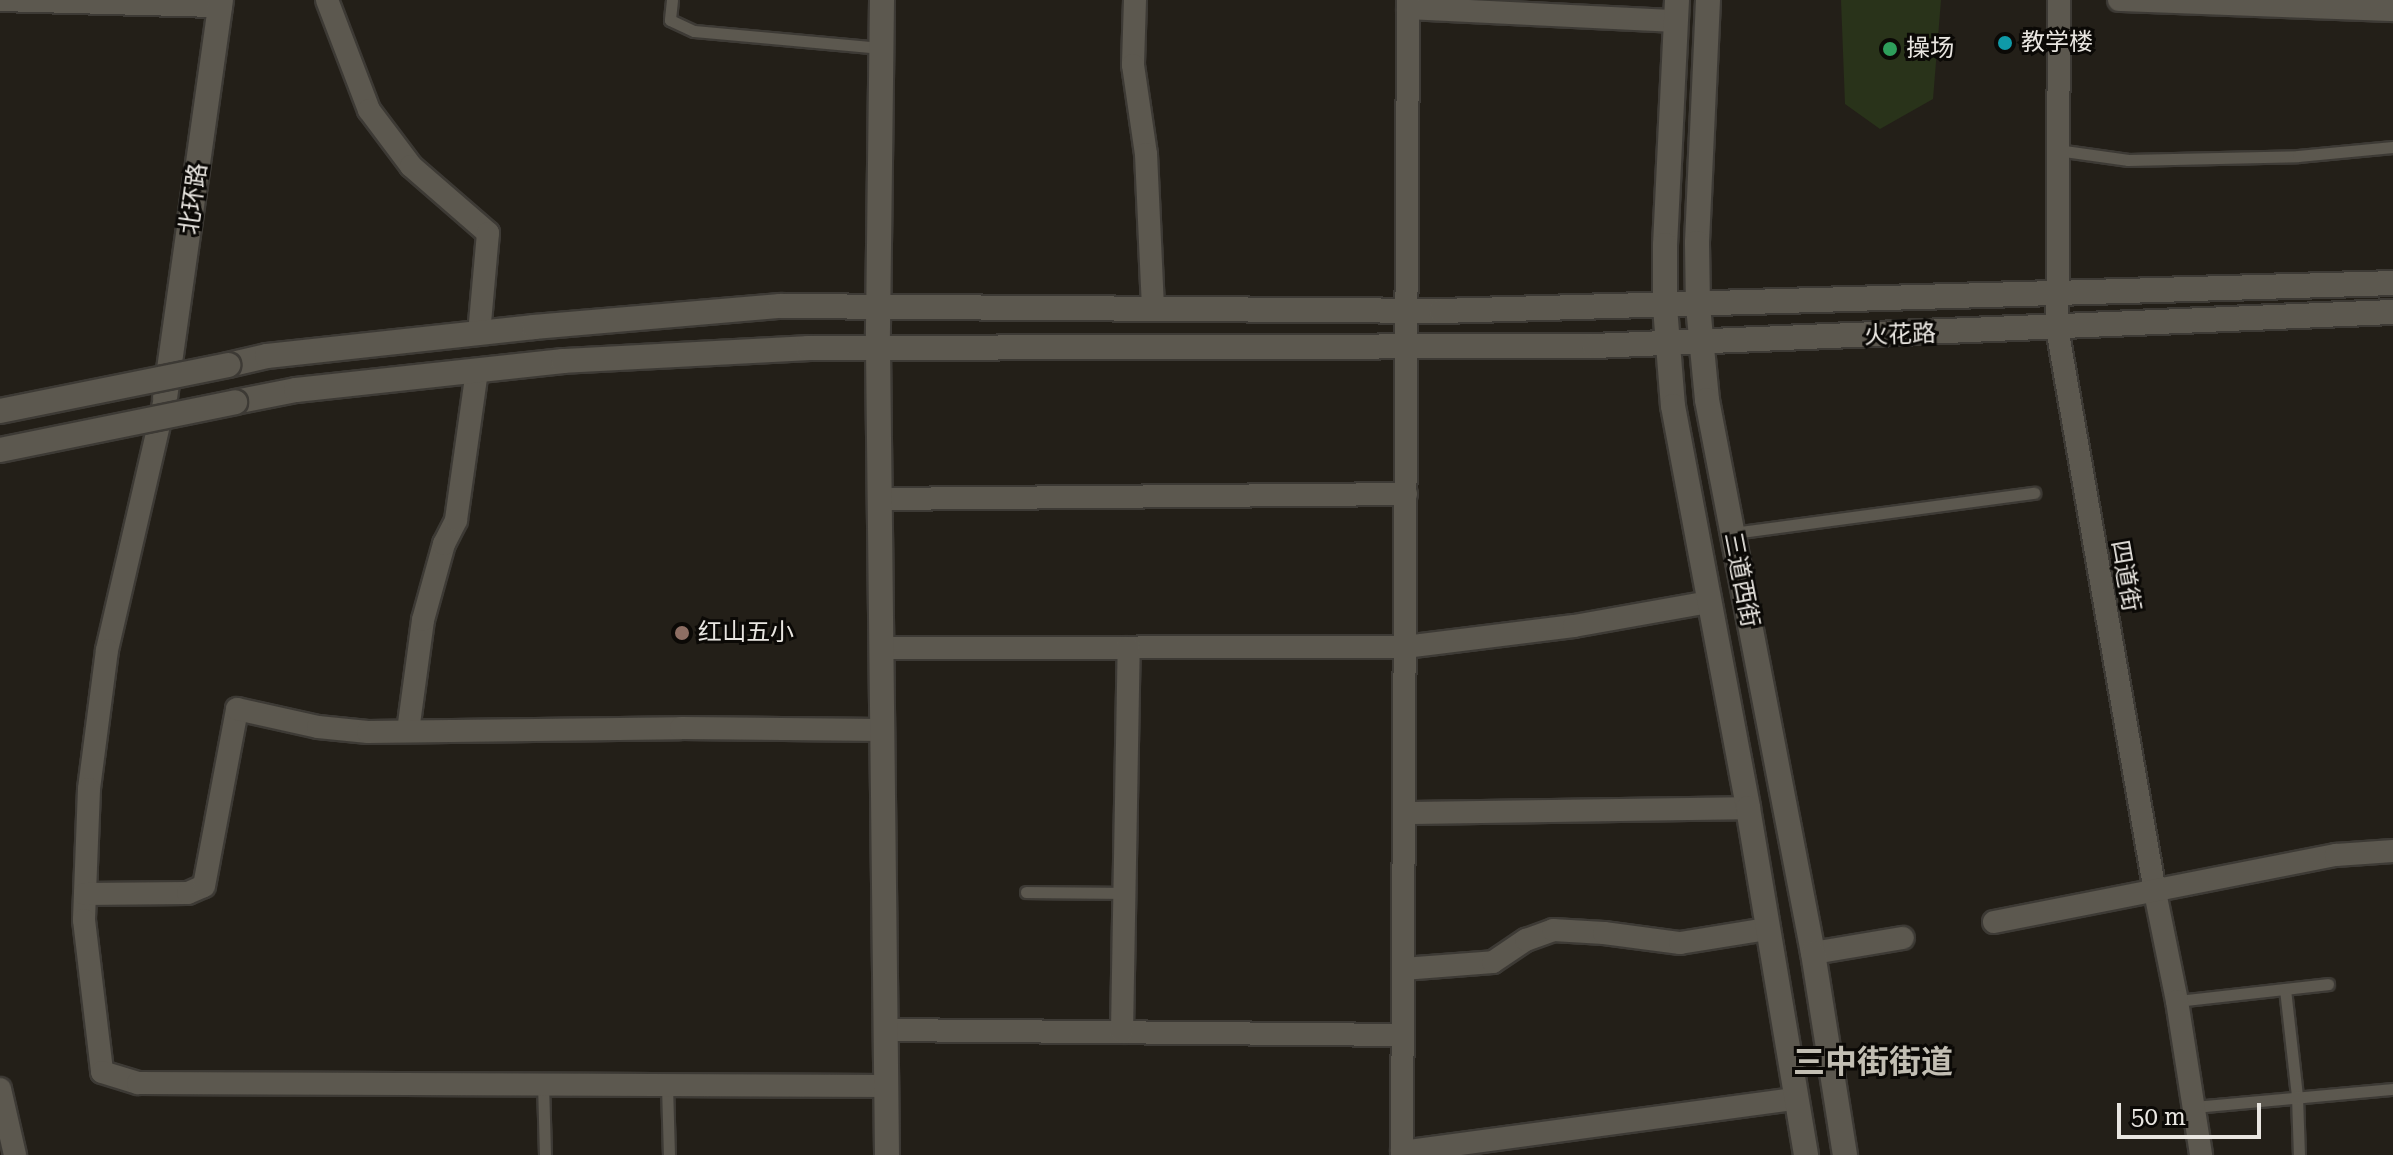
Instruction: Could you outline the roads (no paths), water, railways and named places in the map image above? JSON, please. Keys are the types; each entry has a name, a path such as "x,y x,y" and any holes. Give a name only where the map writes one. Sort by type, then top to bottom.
{"street":[{"path":"0,0 221,3"},
{"path":"327,0 369,110 411,166 488,233 479,333"},
{"path":"882,0 878,348 887,1155"},
{"path":"1135,0 1133,65 1146,154 1153,309"},
{"name":"三道西街","path":"1708,0 1697,243 1698,306 1707,400 1813,953 1845,1155"},
{"name":"四道街","path":"2059,0 2057,328 2155,892 2177,1001 2201,1155"},
{"path":"2119,0 2366,5 2393,10"},
{"name":"北环路","path":"165,398 221,3"},
{"path":"1796,1099 1402,1154 1408,4 1676,11 1665,307 1673,406 1748,808 1806,1155"},
{"path":"0,411 267,356 780,306 1407,311 1665,307 2393,283"},
{"name":"火花路","path":"0,450 296,390 563,361 878,348 1406,348 1667,344 2393,312"},
{"path":"408,731 423,620 444,544 456,520 477,370"},
{"path":"165,398 107,650 89,789 84,920 102,1072 138,1083 886,1086"},
{"path":"879,499 1406,494"},
{"path":"881,648 1405,647 1574,626 1709,602"},
{"path":"1122,1032 1129,648"},
{"path":"85,894 188,893 204,886 237,709 318,727 408,731 681,728 882,730"},
{"path":"1405,813 1748,808"},
{"path":"1994,922 2336,855 2393,851"},
{"path":"1403,969 1493,962 1526,940 1553,930 1680,943 1766,929"},
{"path":"1813,953 1903,938"},
{"path":"885,1030 1402,1035"},
{"path":"0,1089 15,1155"}],"lane":[{"path":"672,0 670,20 694,31 881,48"},
{"path":"2057,150 2128,160 2298,156 2393,147"},
{"path":"1732,533 2034,493"},
{"path":"1026,892 1125,893"},
{"path":"2177,1001 2328,984"},
{"path":"2285,989 2297,1096 2299,1155"},
{"path":"543,1083 545,1155"},
{"path":"667,1084 669,1155"},
{"path":"2194,1107 2393,1089"}],"place":[{"name":"教学楼","path":"2005,43"},
{"name":"操场","path":"1890,49"},
{"name":"红山五小","path":"682,633"}],"district":[{"name":"三中街街道","path":"1873,1062"}]}
